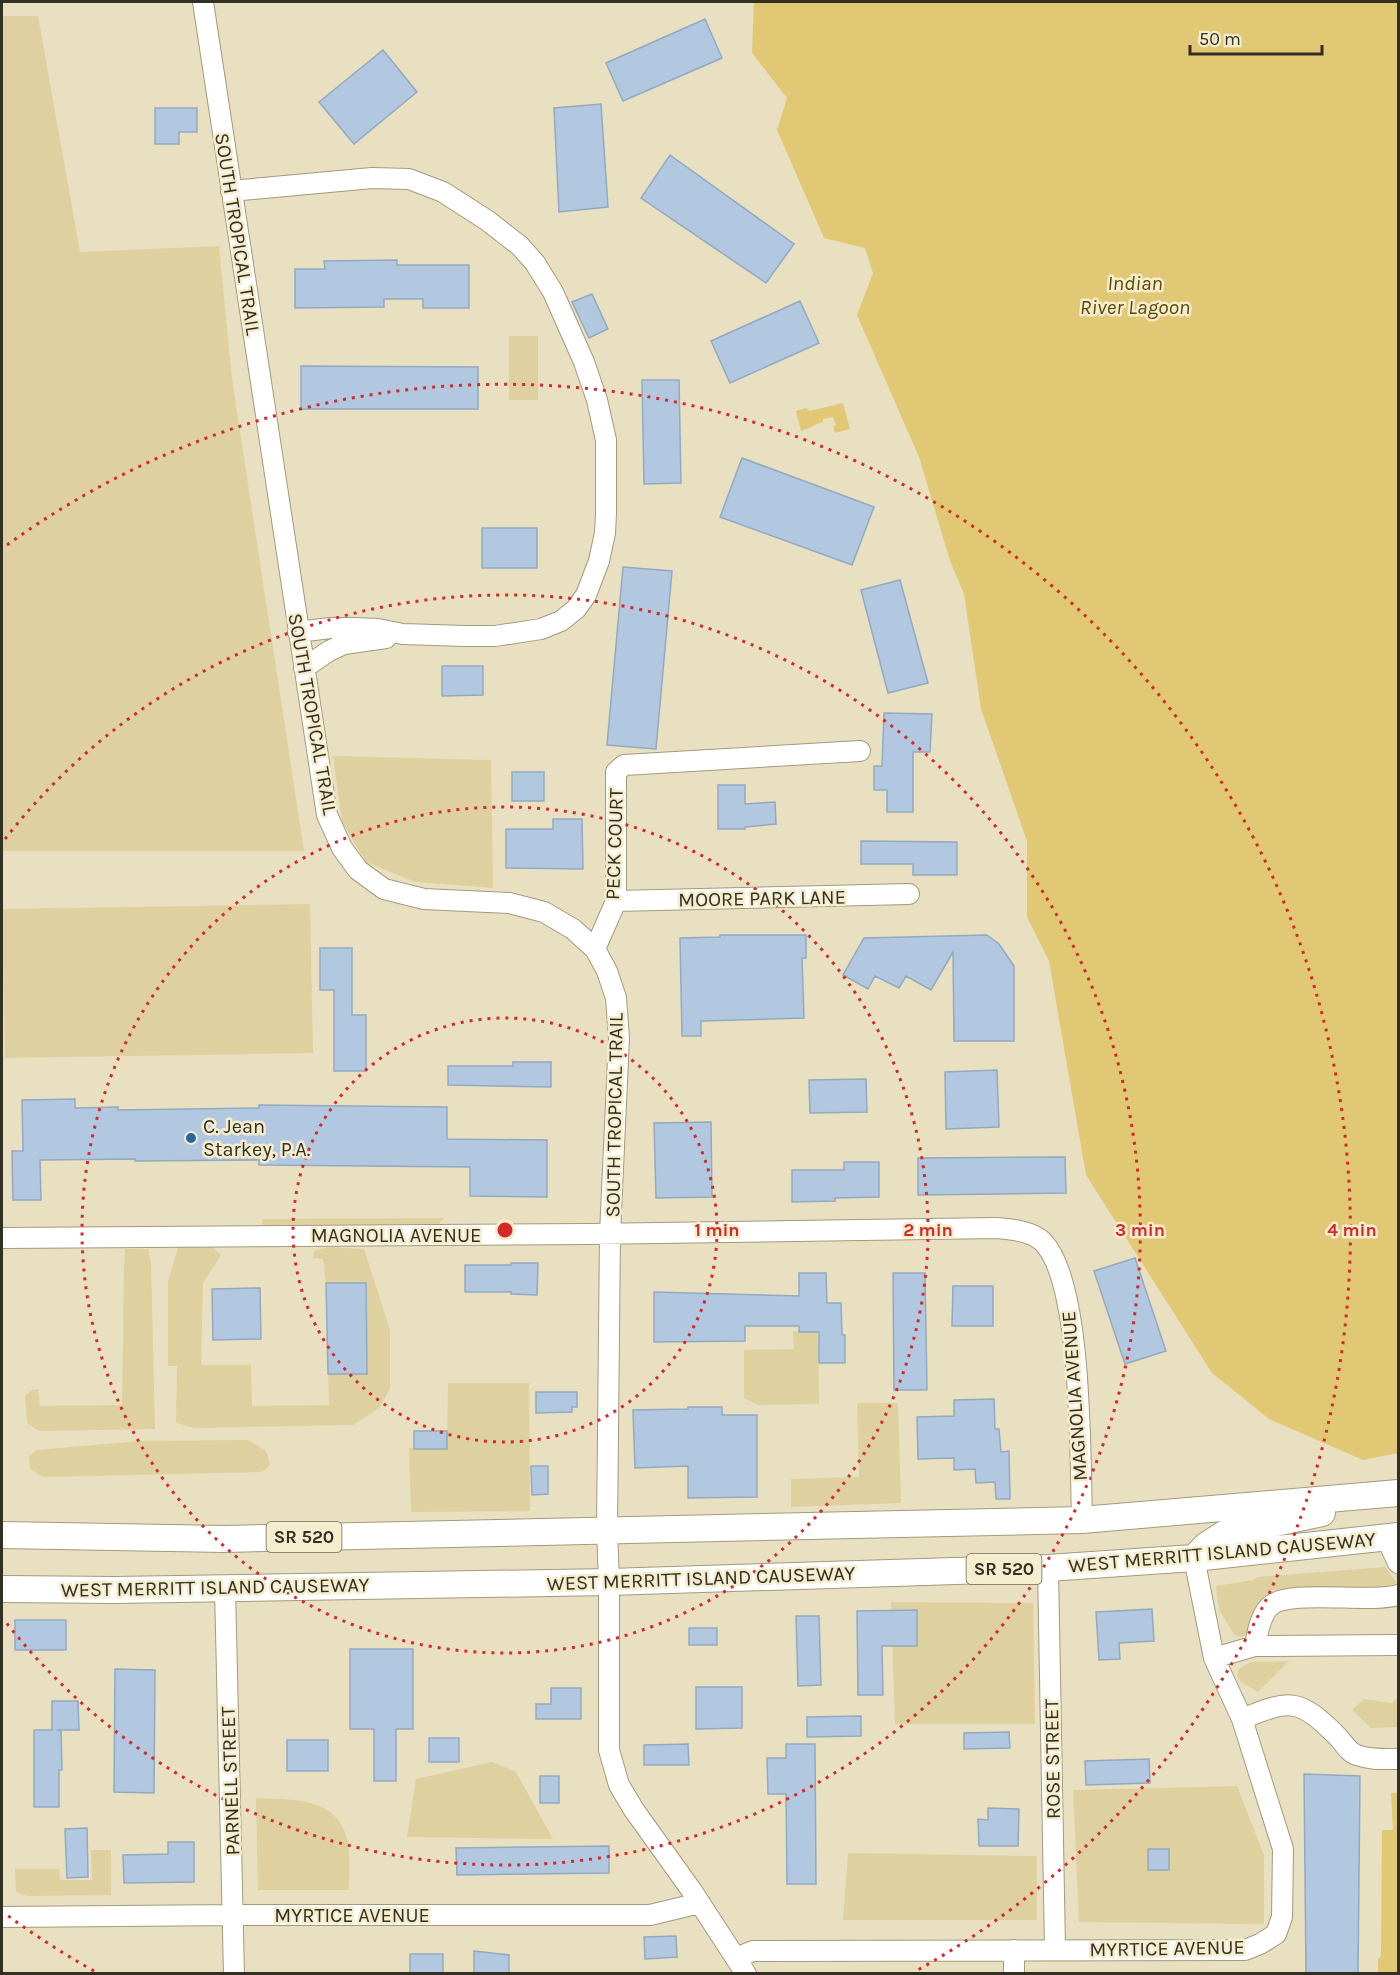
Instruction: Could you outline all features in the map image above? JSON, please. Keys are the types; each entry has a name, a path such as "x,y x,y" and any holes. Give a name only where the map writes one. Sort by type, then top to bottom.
{"main road":[{"name":"SR 520","path":"2,1535 225,1539 1082,1520 1398,1493"},
{"path":"1194,1558 1207,1545 1224,1534 1398,1497"},
{"name":"WEST MERRITT ISLAND CAUSEWAY","path":"2,1589 609,1582 1048,1568 1194,1558 1392,1536"}],"street":[{"name":"SOUTH TROPICAL TRAIL","path":"202,2 327,815 342,848 358,870 384,889 424,899 509,903 544,912 573,929 595,949 607,970 616,998 619,1038 610,1234 607,1530 609,1750 619,1785 634,1810 700,1903 741,1966"},
{"path":"231,191 393,178 414,180 443,192 512,240 535,263 553,292 584,362 597,400 606,440 605,533 599,561 586,595 576,609 561,621 541,629 510,634 465,636 403,634 378,629 354,628 298,632"},
{"path":"304,668 344,644 392,638 403,634"},
{"name":"PECK COURT","path":"595,949 616,901 616,772 624,765 860,751"},
{"name":"MOORE PARK LANE","path":"616,901 909,894"},
{"name":"MAGNOLIA AVENUE","path":"2,1238 610,1234 996,1228 1019,1230 1042,1242 1060,1271 1069,1307 1078,1411 1082,1520"},
{"path":"1392,1536 1398,1563"},
{"name":"MYRTICE AVENUE","path":"741,1966 753,1951 1245,1950 1276,1935 1282,1917 1282,1850 1242,1719 1214,1658 1194,1558"},
{"name":"ROSE STREET","path":"1048,1568 1055,1949"},
{"name":"PARNELL STREET","path":"225,1588 234,1974"},
{"path":"1255,1647 1263,1617 1270,1605 1284,1600 1329,1597 1378,1600 1398,1595"},
{"path":"1214,1658 1255,1647 1398,1645"},
{"path":"1242,1719 1274,1706 1290,1704 1307,1710 1354,1755 1371,1759 1398,1759"},
{"name":"MYRTICE AVENUE","path":"2,1917 650,1915 700,1903"},
{"path":"1014,1950 1014,1974"}],"shaded area":[{"path":"2,16 38,16 80,252 219,246 232,379 304,851 2,851"},
{"path":"509,336 538,336 538,400 509,400"},
{"path":"333,756 491,760 493,888 415,882 366,862 342,822"},
{"path":"310,904 313,1053 5,1058 2,909"},
{"path":"444,1218 438,1225 272,1229 262,1225 262,1219"},
{"path":"212,1247 221,1255 203,1283 201,1365 251,1365 252,1406 329,1405 328,1374 367,1374 366,1283 326,1283 323,1259 313,1258 314,1251 328,1247 364,1249 390,1330 390,1388 380,1407 353,1425 193,1428 176,1423 177,1366 168,1366 168,1281 178,1248"},
{"path":"125,1249 148,1249 151,1263 155,1429 39,1431 27,1423 25,1396 32,1390 38,1389 40,1406 122,1405"},
{"path":"793,1331 818,1332 819,1404 758,1405 744,1398 744,1350 794,1349"},
{"path":"448,1383 529,1383 530,1511 411,1512 409,1448 447,1448"},
{"path":"857,1403 898,1403 901,1503 791,1507 791,1479 859,1477"},
{"path":"248,1440 266,1451 270,1465 262,1472 43,1477 30,1469 29,1456 37,1450 139,1441"},
{"path":"1385,1567 1397,1583 1384,1587 1269,1590 1251,1617 1247,1634 1243,1637 1234,1635 1218,1605 1216,1586 1253,1580 1257,1577"},
{"path":"891,1602 1033,1603 1035,1724 895,1724"},
{"path":"1289,1661 1258,1692 1241,1682 1237,1676 1239,1669 1251,1662"},
{"path":"1398,1698 1398,1727 1371,1728 1352,1710 1364,1699 1392,1703"},
{"path":"492,1762 516,1772 553,1839 407,1837 416,1779"},
{"path":"1237,1786 1264,1855 1264,1924 1079,1922 1073,1790"},
{"path":"256,1798 297,1800 322,1807 333,1814 341,1824 347,1838 349,1890 258,1890"},
{"path":"91,1850 111,1850 111,1895 27,1896 16,1892 15,1869 59,1869 60,1880 92,1880"},
{"path":"848,1853 1037,1856 1037,1920 843,1920"}],"water":[{"name":"Indian River Lagoon","path":"754,2 1398,2 1398,1453 1363,1460 1269,1419 1212,1373 1086,1175 1049,961 1027,917 1027,841 981,709 964,594 950,561 919,457 857,315 873,273 865,248 824,238 777,130 787,98 752,53"},
{"path":"843,403 850,429 835,433 833,426 836,425 833,417 823,419 823,422 801,431 796,411 806,408 810,411"},
{"path":"1391,1793 1398,1793 1398,1973 1378,1973 1378,1959 1381,1956 1382,1830 1393,1830"}],"building":[{"path":"705,19 722,58 623,101 606,63"},
{"path":"383,50 417,92 354,144 319,102"},
{"path":"601,104 608,207 559,212 554,108"},
{"path":"155,108 197,108 197,132 179,132 179,144 155,144"},
{"path":"670,155 794,244 766,283 641,198"},
{"path":"397,260 397,265 469,265 469,308 423,308 423,299 384,299 384,307 295,308 295,269 325,269 324,261"},
{"path":"592,294 608,329 589,338 572,302"},
{"path":"800,301 819,343 730,383 711,341"},
{"path":"301,366 478,367 478,409 301,409"},
{"path":"642,380 679,380 681,483 644,484"},
{"path":"742,458 874,507 852,565 720,517"},
{"path":"482,528 537,528 537,568 482,568"},
{"path":"623,567 672,571 656,749 607,745"},
{"path":"900,580 928,683 888,693 861,590"},
{"path":"442,666 483,666 483,695 442,696"},
{"path":"884,713 932,714 930,752 913,752 913,812 887,812 887,790 874,790 874,766 882,766"},
{"path":"512,772 544,772 544,801 512,801"},
{"path":"718,785 745,785 745,804 775,802 776,824 745,827 745,829 718,829"},
{"path":"553,819 582,819 583,869 506,868 506,829 553,829"},
{"path":"861,841 957,842 957,875 913,875 913,864 861,864"},
{"path":"720,935 806,935 806,958 802,958 804,1018 701,1021 701,1036 682,1036 680,938 720,937"},
{"path":"987,935 999,944 1014,966 1014,1041 954,1041 953,952 931,990 906,976 899,988 875,976 868,989 843,975 864,938"},
{"path":"320,948 352,948 352,1015 366,1015 366,1071 334,1071 334,990 320,990"},
{"path":"513,1062 551,1062 551,1087 448,1085 448,1066 513,1066"},
{"path":"997,1070 999,1127 946,1129 945,1072"},
{"path":"866,1079 867,1112 810,1113 809,1080"},
{"path":"75,1099 75,1108 118,1107 118,1110 259,1108 259,1105 447,1107 447,1139 547,1140 547,1197 470,1196 470,1167 259,1165 259,1160 135,1161 135,1159 40,1160 41,1200 13,1200 12,1151 23,1151 22,1100"},
{"path":"711,1122 712,1197 656,1198 654,1123"},
{"path":"1065,1157 1066,1193 918,1195 918,1158"},
{"path":"844,1162 879,1162 879,1197 792,1202 792,1170 844,1170"},
{"path":"1135,1258 1166,1351 1125,1364 1094,1271"},
{"path":"511,1263 538,1263 537,1295 511,1294 511,1292 465,1292 465,1265 511,1265"},
{"path":"799,1273 826,1273 827,1303 841,1303 842,1335 845,1335 845,1363 819,1363 819,1332 799,1332 799,1326 745,1326 745,1341 654,1342 654,1292 799,1296"},
{"path":"893,1273 925,1273 927,1390 894,1390"},
{"path":"326,1283 366,1283 367,1374 328,1374"},
{"path":"953,1286 993,1286 993,1326 952,1326"},
{"path":"260,1288 261,1339 213,1340 212,1289"},
{"path":"536,1392 577,1392 577,1407 572,1407 572,1412 536,1413"},
{"path":"994,1399 995,1429 999,1429 1001,1452 1009,1451 1010,1499 996,1499 995,1482 976,1483 975,1469 954,1470 954,1458 918,1459 917,1417 954,1416 954,1400"},
{"path":"688,1407 722,1407 722,1415 757,1415 757,1497 688,1498 688,1466 635,1468 633,1410 688,1409"},
{"path":"414,1431 447,1431 447,1449 414,1449"},
{"path":"531,1466 548,1466 548,1494 532,1495"},
{"path":"1152,1609 1154,1641 1119,1643 1120,1659 1099,1660 1096,1612"},
{"path":"917,1610 917,1646 882,1646 883,1695 858,1695 857,1611"},
{"path":"796,1616 819,1616 821,1685 798,1686"},
{"path":"15,1620 66,1620 66,1650 15,1650"},
{"path":"689,1628 717,1628 717,1645 689,1645"},
{"path":"350,1649 413,1649 413,1729 396,1729 396,1781 374,1781 374,1729 350,1729"},
{"path":"115,1669 155,1670 154,1793 114,1792"},
{"path":"696,1687 742,1687 742,1728 696,1729"},
{"path":"551,1688 581,1688 581,1719 536,1719 536,1704 551,1704"},
{"path":"52,1701 78,1701 79,1730 57,1730 61,1731 62,1770 59,1770 59,1807 34,1807 34,1730 52,1730"},
{"path":"861,1716 861,1736 807,1737 807,1717"},
{"path":"1009,1732 1010,1748 964,1749 964,1733"},
{"path":"429,1738 459,1738 459,1762 429,1762"},
{"path":"287,1740 328,1740 328,1771 287,1771"},
{"path":"688,1744 689,1765 644,1765 644,1745"},
{"path":"786,1744 815,1744 816,1884 787,1884 786,1794 768,1794 767,1758 786,1758"},
{"path":"1149,1759 1150,1783 1086,1785 1085,1761"},
{"path":"1304,1774 1360,1776 1358,1974 1306,1974"},
{"path":"540,1776 559,1776 559,1803 540,1803"},
{"path":"988,1808 1019,1809 1018,1846 979,1846 978,1819 988,1820"},
{"path":"87,1828 88,1877 67,1878 65,1829"},
{"path":"168,1842 194,1842 194,1882 124,1883 123,1855 168,1854"},
{"path":"609,1846 609,1873 457,1875 456,1848"},
{"path":"1148,1849 1169,1849 1169,1870 1148,1870"},
{"path":"676,1936 677,1957 645,1959 644,1937"},
{"path":"474,1951 509,1955 509,1974 474,1974"},
{"path":"410,1954 443,1954 443,1974 410,1974"}],"place":[{"name":"C. Jean Starkey, P.A.","path":"191,1138"}]}
